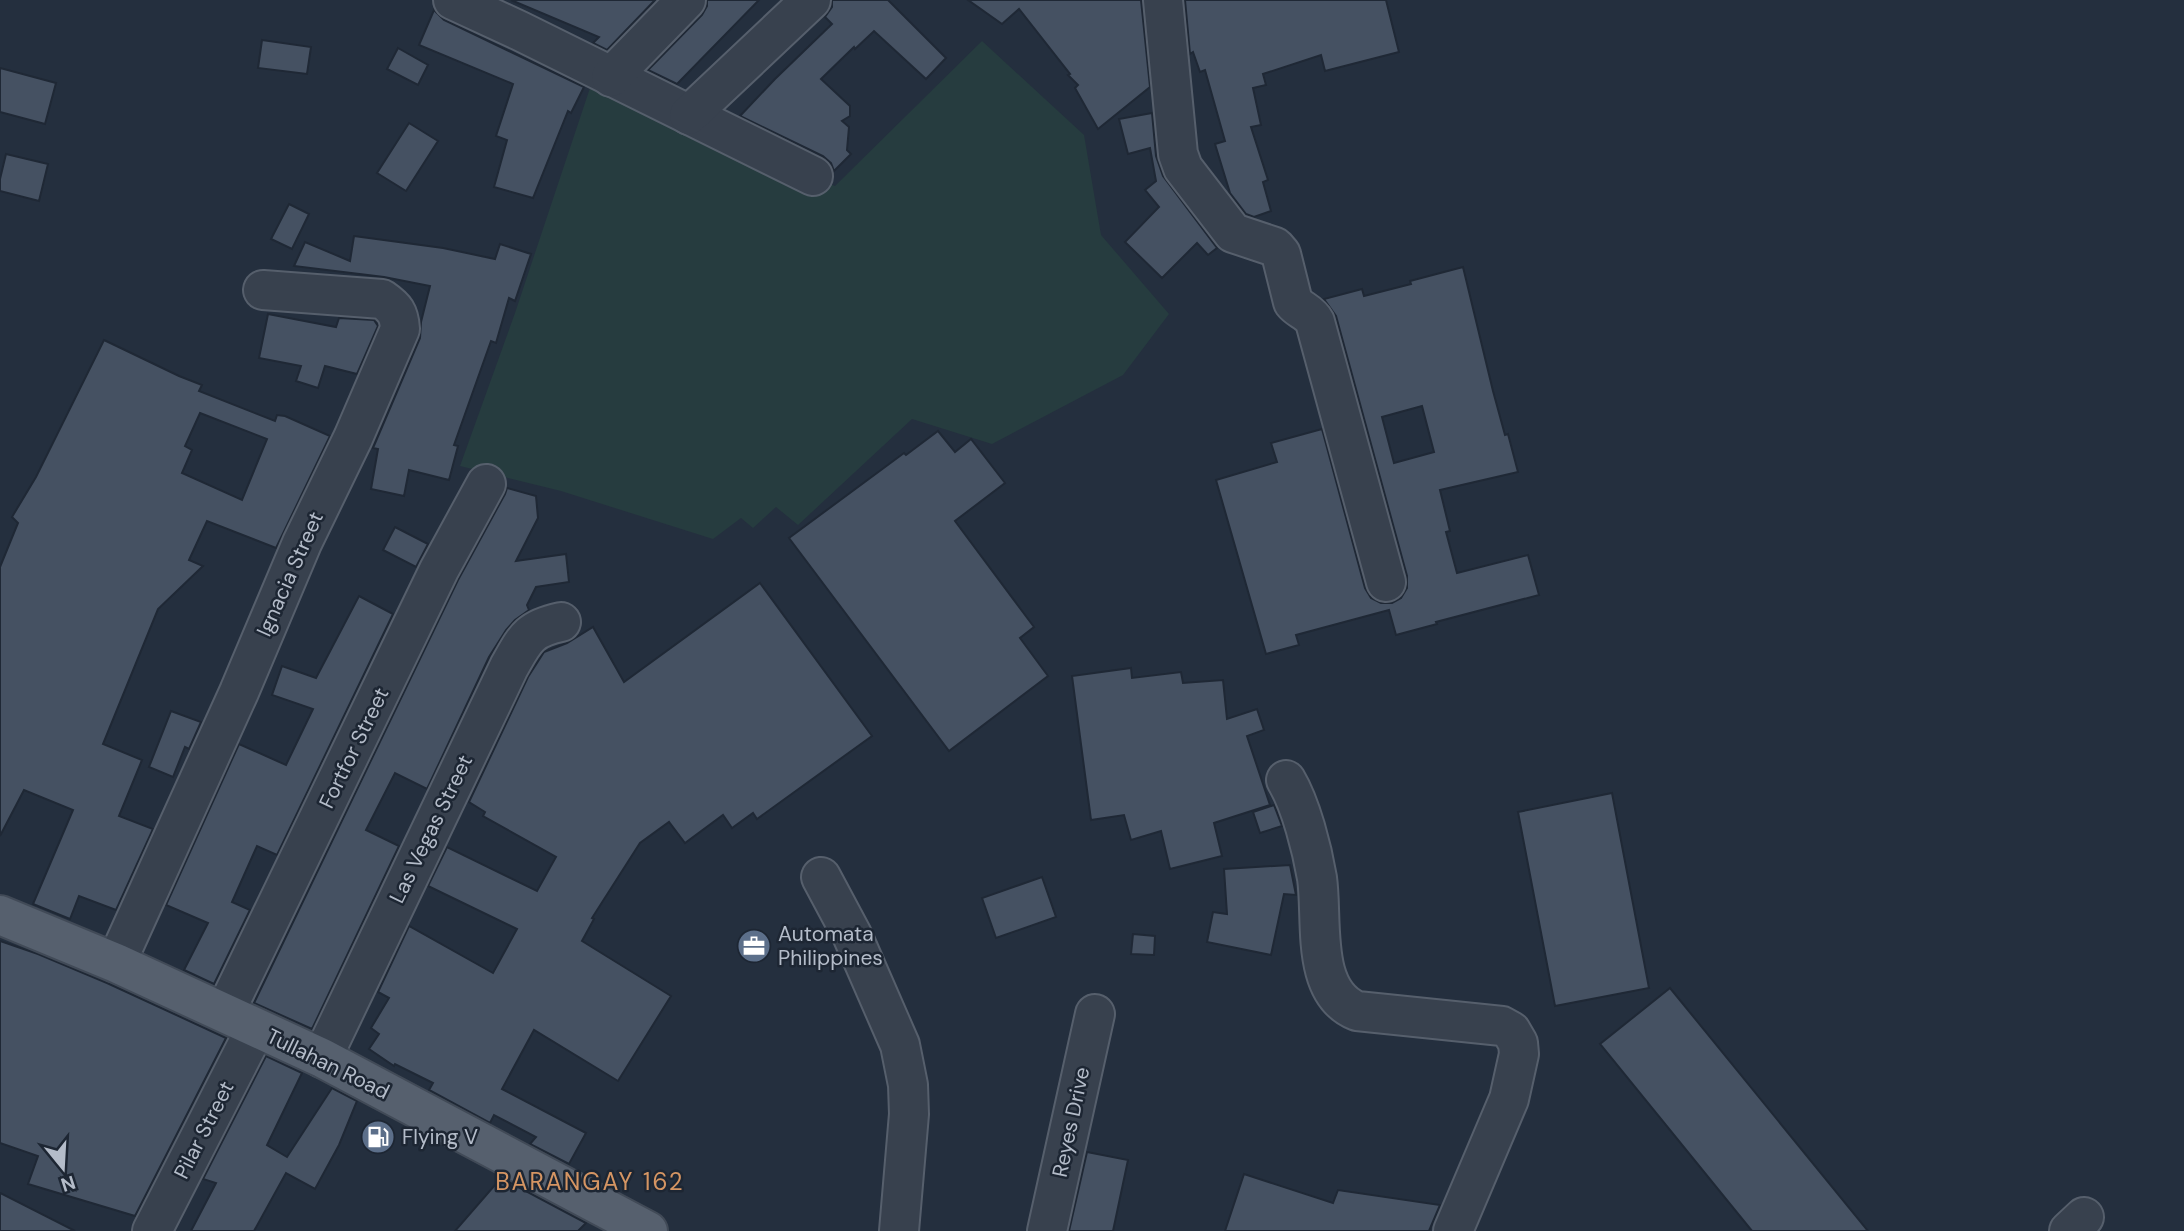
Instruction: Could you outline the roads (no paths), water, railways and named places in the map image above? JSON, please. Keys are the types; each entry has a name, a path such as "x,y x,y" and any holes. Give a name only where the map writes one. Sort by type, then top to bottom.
{"main road":[{"name":"Tullahan Road","path":"0,915 116,963 321,1058 648,1231"}],"street":[{"path":"453,0 813,176"},
{"path":"611,77 686,0"},
{"path":"689,114 811,0"},
{"path":"1163,0 1178,154 1183,167 1233,233 1275,247 1281,254 1293,302 1315,321 1386,582"},
{"name":"Ignacia Street","path":"116,963 400,329 395,308 382,299 263,290"},
{"name":"Fortfor Street","path":"240,1020 439,569 486,485"},
{"name":"Las Vegas Street","path":"321,1058 509,667 523,643 539,626 561,622"},
{"path":"1286,780 1300,809 1317,878 1322,966 1345,1006 1357,1011 1502,1026 1511,1031 1518,1043 1519,1054 1509,1099 1453,1231"},
{"path":"821,877 852,934 900,1045 908,1085 909,1114 899,1231"},
{"name":"Reyes Drive","path":"1047,1231 1095,1014"},
{"name":"Pilar Street","path":"152,1231 240,1020"}],"place":[{"name":"Automata Philippines","path":"754,946"},
{"name":"Flying V","path":"378,1137"}],"district":[{"name":"BARANGAY 162","path":"590,1182"}]}
